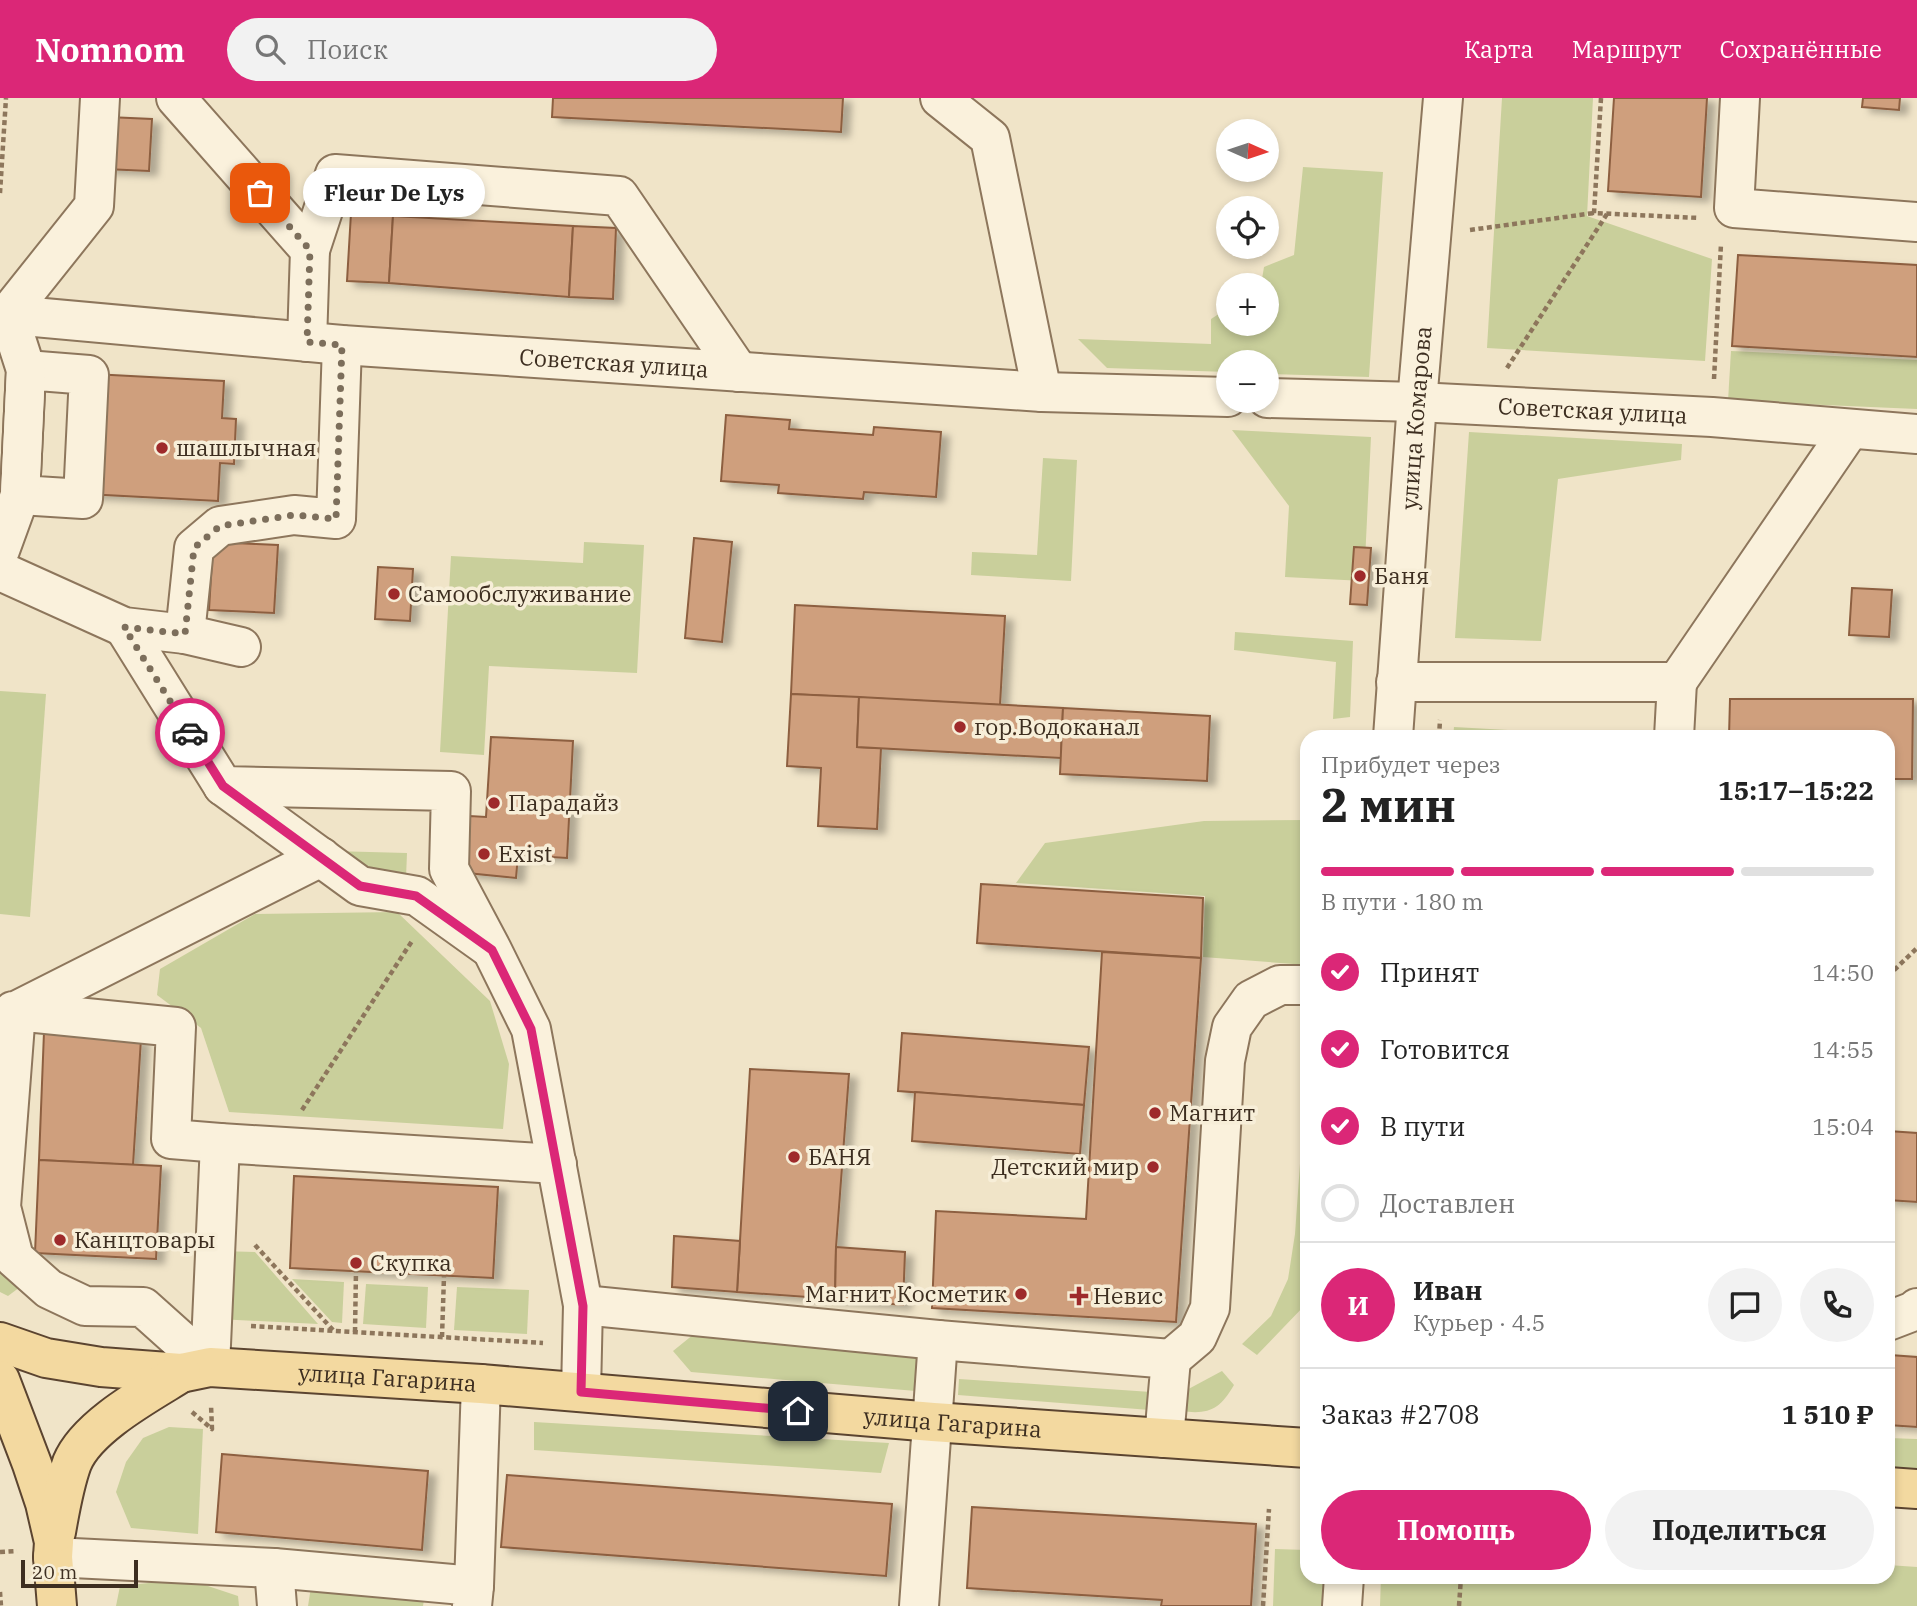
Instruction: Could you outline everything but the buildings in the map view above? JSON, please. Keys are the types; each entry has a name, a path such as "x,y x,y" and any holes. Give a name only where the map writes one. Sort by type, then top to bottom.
{"main road":[{"name":"улица Гагарина","path":"0,1342 46,1358 101,1367 481,1384 933,1422 1300,1448"},
{"path":"53,1550 73,1460 90,1436 120,1410 196,1370"},
{"path":"0,1380 45,1503 53,1550 57,1606"},
{"path":"1895,1487 1917,1489"}],"street":[{"path":"0,550 20,495 26,370 4,314 94,206 100,98"},
{"path":"176,98 310,250"},
{"path":"940,98 990,138 1042,392"},
{"name":"улица Комарова","path":"1393,730 1443,98"},
{"path":"1740,98 1728,213 1917,222"},
{"path":"185,634 194,548 220,526 294,515 336,519 325,343 310,250 335,174 619,196 739,372"},
{"name":"Советская улица","path":"4,314 325,343 739,372 1042,392 1216,397"},
{"path":"20,495 83,499 89,375 26,370"},
{"name":"Советская улица","path":"1279,398 1418,402 1712,417 1917,434"},
{"path":"1674,730 1677,682 1850,429"},
{"path":"0,571 124,627 185,634 241,646"},
{"path":"124,627 223,786 360,886 416,896 492,950"},
{"path":"1396,682 1677,682"},
{"path":"223,786 451,791 449,869 531,1029 583,1306 581,1392"},
{"path":"8,1011 321,858"},
{"path":"1164,1438 1171,1359 1197,1337 1210,1308 1225,1061 1232,1027 1251,999 1280,985 1300,985"},
{"path":"8,1011 176,1027 171,1139 557,1164"},
{"path":"8,1011 1,1207 14,1258 49,1289 85,1306 143,1307 196,1370"},
{"path":"196,1370 212,1324 220,1143"},
{"path":"583,1306 1171,1359"},
{"path":"1895,1318 1917,1308"},
{"path":"919,1606 938,1340"},
{"path":"53,1550 274,1568 473,1596 481,1384"},
{"path":"274,1568 277,1606"},
{"path":"1342,1606 1344,1584"}],"path":[{"path":"0,193 6,98"},
{"path":"1594,213 1601,98"},
{"path":"1464,230 1594,213 1728,213 1712,417"},
{"path":"1502,375 1608,214"},
{"path":"279,1146 433,908"},
{"path":"1895,969 1917,948"},
{"path":"253,1243 332,1330"},
{"path":"355,1332 356,1271"},
{"path":"442,1337 443,1276"},
{"path":"212,1324 582,1346"},
{"path":"179,1412 192,1411 212,1429 196,1370"},
{"path":"1263,1606 1269,1509"},
{"path":"1459,1606 1461,1584"},
{"path":"0,1592 1,1606"}],"green space":[{"path":"1502,98 1593,98 1587,216 1712,259 1705,361 1487,348"},
{"path":"1303,167 1383,172 1369,377 1279,374 1279,350 1216,350 1216,372 1107,368 1078,339 1211,344 1211,319 1216,316 1216,336 1279,336 1279,273 1263,273 1264,267 1294,255"},
{"path":"1731,351 1917,360 1917,409 1728,401"},
{"path":"1232,430 1371,437 1364,581 1285,577 1289,506"},
{"path":"1469,432 1682,444 1681,460 1558,479 1541,641 1455,638"},
{"path":"1043,458 1077,460 1071,581 971,575 972,552 1037,555"},
{"path":"584,542 644,545 637,673 489,666 484,755 440,752 451,556 583,563"},
{"path":"1235,632 1353,641 1350,717 1333,719 1336,662 1234,650"},
{"path":"0,691 46,694 30,917 0,914"},
{"path":"1454,727 1509,730 1454,730"},
{"path":"1300,820 1300,964 1203,957 1205,896 1016,883 1045,843 1204,821"},
{"path":"332,851 407,853 406,878 332,867"},
{"path":"397,912 490,1001 509,1064 503,1129 229,1112 201,1028 157,995 160,969 255,914"},
{"path":"1300,1164 1300,1310 1257,1355 1242,1344 1271,1316 1288,1279 1295,1234"},
{"path":"220,1251 255,1252 318,1324 218,1319"},
{"path":"0,1262 24,1284 8,1296 0,1292"},
{"path":"292,1279 344,1282 342,1323 332,1322"},
{"path":"366,1284 428,1287 426,1328 363,1324"},
{"path":"457,1287 529,1290 527,1334 454,1330"},
{"path":"694,1334 917,1351 916,1391 691,1372 673,1351"},
{"path":"1222,1371 1234,1385 1224,1400 1206,1411 1181,1411 1181,1393"},
{"path":"959,1379 1151,1392 1150,1410 958,1395"},
{"path":"534,1422 889,1443 881,1473 534,1450"},
{"path":"169,1427 203,1429 198,1534 131,1528 116,1492 126,1462 143,1438"},
{"path":"1895,1438 1917,1439 1917,1472 1895,1470"},
{"path":"1275,1549 1300,1550 1300,1584 1329,1584 1328,1606 1273,1606"},
{"path":"1895,1565 1917,1567 1917,1606 1380,1606 1381,1584 1895,1584"},
{"path":"187,1579 238,1596 239,1606 116,1606 120,1586"},
{"path":"311,1587 424,1600 423,1606 308,1606"}],"way so far":[{"path":"190,733 124,627 185,634 194,548 220,526 294,515 336,519 342,345 307,342 310,250 260,193"}],"place":[{"name":"Fleur De Lys","path":"260,193"},
{"name":"шашлычная","path":"162,448"},
{"name":"Баня","path":"1360,576"},
{"name":"Самообслуживание","path":"394,594"},
{"name":"гор.Водоканал","path":"960,727"},
{"name":"Парадайз","path":"494,803"},
{"name":"Exist","path":"484,854"},
{"name":"Магнит","path":"1155,1113"},
{"name":"БАНЯ","path":"794,1157"},
{"name":"Детский мир","path":"1153,1167"},
{"name":"Канцтовары","path":"60,1240"},
{"name":"Скупка","path":"356,1263"},
{"name":"Магнит Косметик","path":"1021,1294"},
{"name":"Невис","path":"1079,1296"}],"route":[{"path":"190,733 223,786 360,886 416,896 492,950 531,1029 583,1306 581,1392 798,1411"}]}
